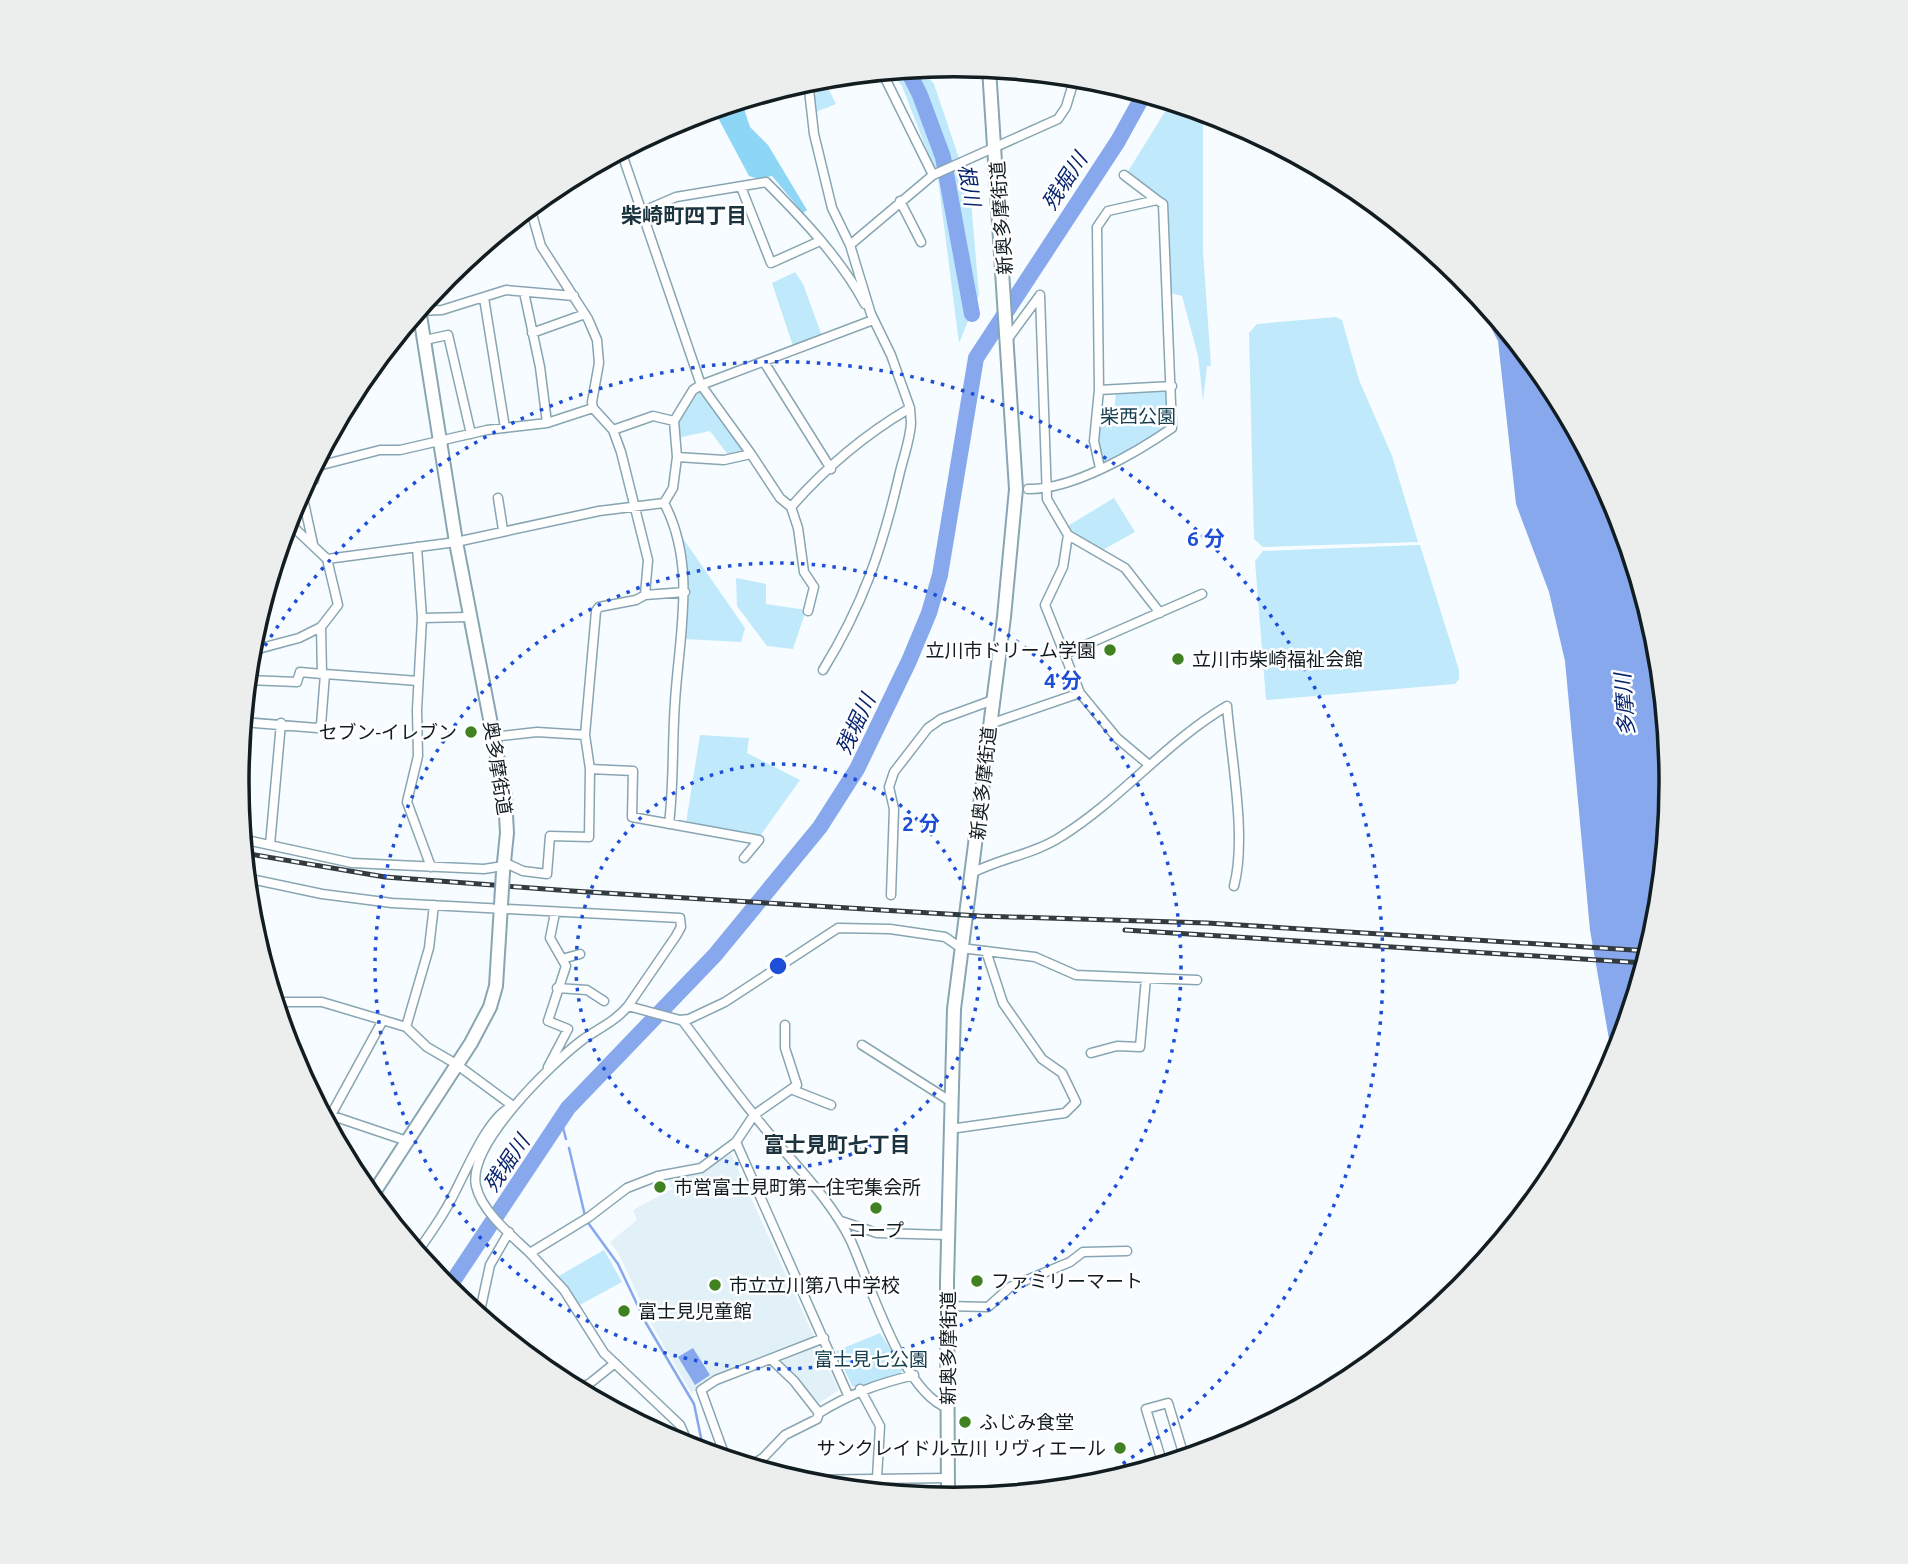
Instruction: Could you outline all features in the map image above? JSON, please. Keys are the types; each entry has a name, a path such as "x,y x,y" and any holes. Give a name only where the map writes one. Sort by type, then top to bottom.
{"main road":[{"name":"新奥多摩街道","path":"947,1487 947,1306 954,1009 1015,520 1004,269 990,79"},
{"name":"奥多摩街道","path":"378,1188 490,1007 496,986 506,809 456,542 421,321"}],"street":[{"path":"886,81 933,175"},
{"path":"850,245 933,175 1058,119 1066,107 1071,87"},
{"path":"809,93 814,134 832,208 850,245 872,317"},
{"path":"624,160 701,385 780,498 791,507 798,528 804,572 814,587 808,611"},
{"path":"1028,489 1046,489 1100,468 1172,428 1163,204 1124,175"},
{"path":"641,212 676,197 766,182 850,278 891,355 910,408 911,433 889,520 867,590 823,670"},
{"path":"741,187 771,262 820,242"},
{"path":"1100,468 1094,441 1099,390 1097,227 1108,211 1157,200"},
{"path":"900,201 921,242"},
{"path":"533,217 541,246 585,314 599,352 592,394 593,408 613,430 648,561 645,595"},
{"path":"432,308 484,298 506,290 574,296"},
{"path":"524,292 547,423"},
{"path":"1007,340 1040,295 1047,499 1068,535 1125,568 1160,613"},
{"path":"484,298 505,428"},
{"path":"532,333 585,314"},
{"path":"664,503 673,488 677,457 674,421 693,390 872,317"},
{"path":"425,340 448,335 471,434"},
{"path":"764,362 831,469"},
{"path":"1099,390 1172,386"},
{"path":"327,460 547,423 593,408"},
{"path":"791,507 847,450 872,430 910,408"},
{"path":"613,430 653,416 674,421"},
{"path":"677,457 724,460 751,454"},
{"path":"498,498 503,530"},
{"path":"327,559 456,542 503,530 633,506 664,503"},
{"path":"664,503 677,528 685,592 675,701 674,777 669,824"},
{"path":"305,507 313,544"},
{"path":"262,648 299,638 321,627 338,605 327,559 296,529"},
{"path":"1068,535 1063,567 1045,605 1080,693 1117,738 1148,764"},
{"path":"417,547 422,618 418,681 418,756 407,792 407,802 431,867"},
{"path":"252,841 352,863 503,869 510,865 523,872 547,874 550,836 589,837 590,769 586,735 596,611 599,607 636,600 645,595 685,592"},
{"path":"1065,654 1202,594"},
{"path":"422,618 470,617"},
{"path":"252,722 317,728 321,724 321,627"},
{"path":"257,680 297,682 300,672 418,681"},
{"path":"990,724 1080,693"},
{"path":"891,895 894,809 890,787 894,772 928,727 941,719 993,700"},
{"path":"972,873 1060,838 1148,764 1204,720 1227,706 1238,832 1239,858 1234,886"},
{"path":"270,845 281,723"},
{"path":"494,737 537,732 586,735"},
{"path":"590,769 633,771 632,817 759,840 744,858"},
{"path":"256,880 322,894 434,905 680,918 681,927 620,1016 583,1040 527,1090"},
{"path":"406,1027 429,948 434,905"},
{"path":"555,913 550,938 566,966 548,1021 568,1029 550,1065 513,1105 478,1167 476,1188 507,1231 564,1290 584,1326 615,1363 680,1425 683,1433"},
{"path":"628,1006 681,1020 725,1002 838,928 945,937 961,948 1035,957 1076,975 1197,980"},
{"path":"950,1129 1065,1113 1076,1101 1062,1073 1042,1059 1003,1003 986,951"},
{"path":"562,959 580,954"},
{"path":"1091,1052 1117,1046 1140,1047 1146,978"},
{"path":"557,988 587,990 604,1001"},
{"path":"284,1002 322,1002 406,1027 427,1047 457,1064 513,1105"},
{"path":"332,1113 383,1020"},
{"path":"681,1020 841,1222 871,1285 888,1335 936,1404 948,1408"},
{"path":"530,1253 586,1219 626,1188 658,1176 701,1168 736,1142 754,1115 797,1085 785,1048 785,1025"},
{"path":"862,1045 950,1101"},
{"path":"793,1090 831,1105"},
{"path":"422,1245 465,1175 472,1154 503,1109 513,1105"},
{"path":"333,1116 407,1141"},
{"path":"736,1142 848,1395"},
{"path":"841,1222 877,1233 948,1235"},
{"path":"481,1305 490,1265 507,1231"},
{"path":"947,1306 988,1307 1010,1287 1070,1262 1083,1252 1127,1251"},
{"path":"691,1396 716,1380 824,1338"},
{"path":"771,1359 794,1381 819,1413"},
{"path":"586,1383 602,1376 615,1363"},
{"path":"760,1460 785,1435 817,1419 819,1413 848,1395 860,1389 914,1375"},
{"path":"860,1389 868,1409 880,1426 877,1478"},
{"path":"701,1390 722,1448"},
{"path":"1160,1456 1146,1409 1168,1403 1182,1450"},
{"path":"849,1479 947,1478"}],"shaded area":[{"path":"745,109 750,127 768,145 807,210 803,213 772,176 759,179 749,176 718,118"},
{"name":"市立立川第八中学校","path":"731,1154 815,1339 716,1378 691,1393 647,1316 620,1256 610,1242 637,1220 633,1210 672,1189 668,1179 702,1171"},
{"path":"817,1344 839,1390 816,1405 777,1359"}],"green space":[{"path":"929,78 934,84 962,167 968,165 979,295 959,343 938,179 902,86 897,80"},
{"path":"828,89 836,104 816,112 814,92"},
{"path":"1166,110 1203,123 1203,251 1211,366 1207,366 1203,401 1198,356 1182,296 1170,293 1165,203 1127,173"},
{"path":"795,272 803,284 822,336 793,346 772,283"},
{"path":"1336,317 1342,320 1359,380 1392,456 1418,542 1263,547 1254,539 1249,333 1257,324"},
{"path":"703,389 747,450 729,456 710,431 677,438 682,409 691,397"},
{"name":"柴西公園","path":"1168,390 1168,427 1109,463 1102,460 1096,440 1100,412 1114,412 1116,393"},
{"path":"1114,498 1135,532 1101,551 1066,527"},
{"path":"682,537 745,628 741,642 684,639 689,591"},
{"path":"1420,545 1459,670 1459,679 1455,684 1266,700 1255,561 1263,551"},
{"path":"736,578 766,584 766,604 806,610 793,649 767,646 737,606"},
{"path":"700,735 749,738 747,753 800,780 760,836 686,823"},
{"path":"604,1250 622,1282 578,1306 557,1277"},
{"name":"富士見七公園","path":"880,1333 903,1368 901,1373 852,1386 836,1351"}],"water":[{"name":"多摩川","path":"1488,322 1540,390 1565,430 1605,512 1622,555 1635,600 1653,690 1659,782 1653,874 1635,964 1609,1041 1590,930 1565,661 1549,592 1516,504 1498,341"},
{"path":"693,1348 710,1375 695,1385 678,1357"}],"waterway":[{"name":"根川","path":"912,79 943,157 972,314"},
{"name":"残堀川","path":"454,1280 568,1108 715,955 820,827 857,769 929,613 940,575 976,358 1118,141 1140,102"},
{"path":"561,1120 566,1139"},
{"path":"569,1148 586,1220 618,1264 646,1323 694,1404 701,1440"}],"railway":[{"path":"253,855 385,877 572,891 980,916 1207,923 1638,950"},
{"path":"1125,930 1635,962"}],"place":[{"name":"立川市ドリーム学園","path":"1110,650"},
{"name":"立川市柴崎福祉会館","path":"1178,659"},
{"name":"セブン-イレブン","path":"471,732"},
{"name":"市営富士見町第一住宅集会所","path":"660,1187"},
{"name":"コープ","path":"876,1208"},
{"name":"ファミリーマート","path":"977,1281"},
{"name":"市立立川第八中学校","path":"715,1285"},
{"name":"富士見児童館","path":"624,1311"},
{"name":"ふじみ食堂","path":"965,1422"},
{"name":"サンクレイドル立川 リヴィエール","path":"1120,1448"}],"district":[{"name":"柴崎町四丁目","path":"684,215"},
{"name":"富士見町七丁目","path":"837,1144"}]}
